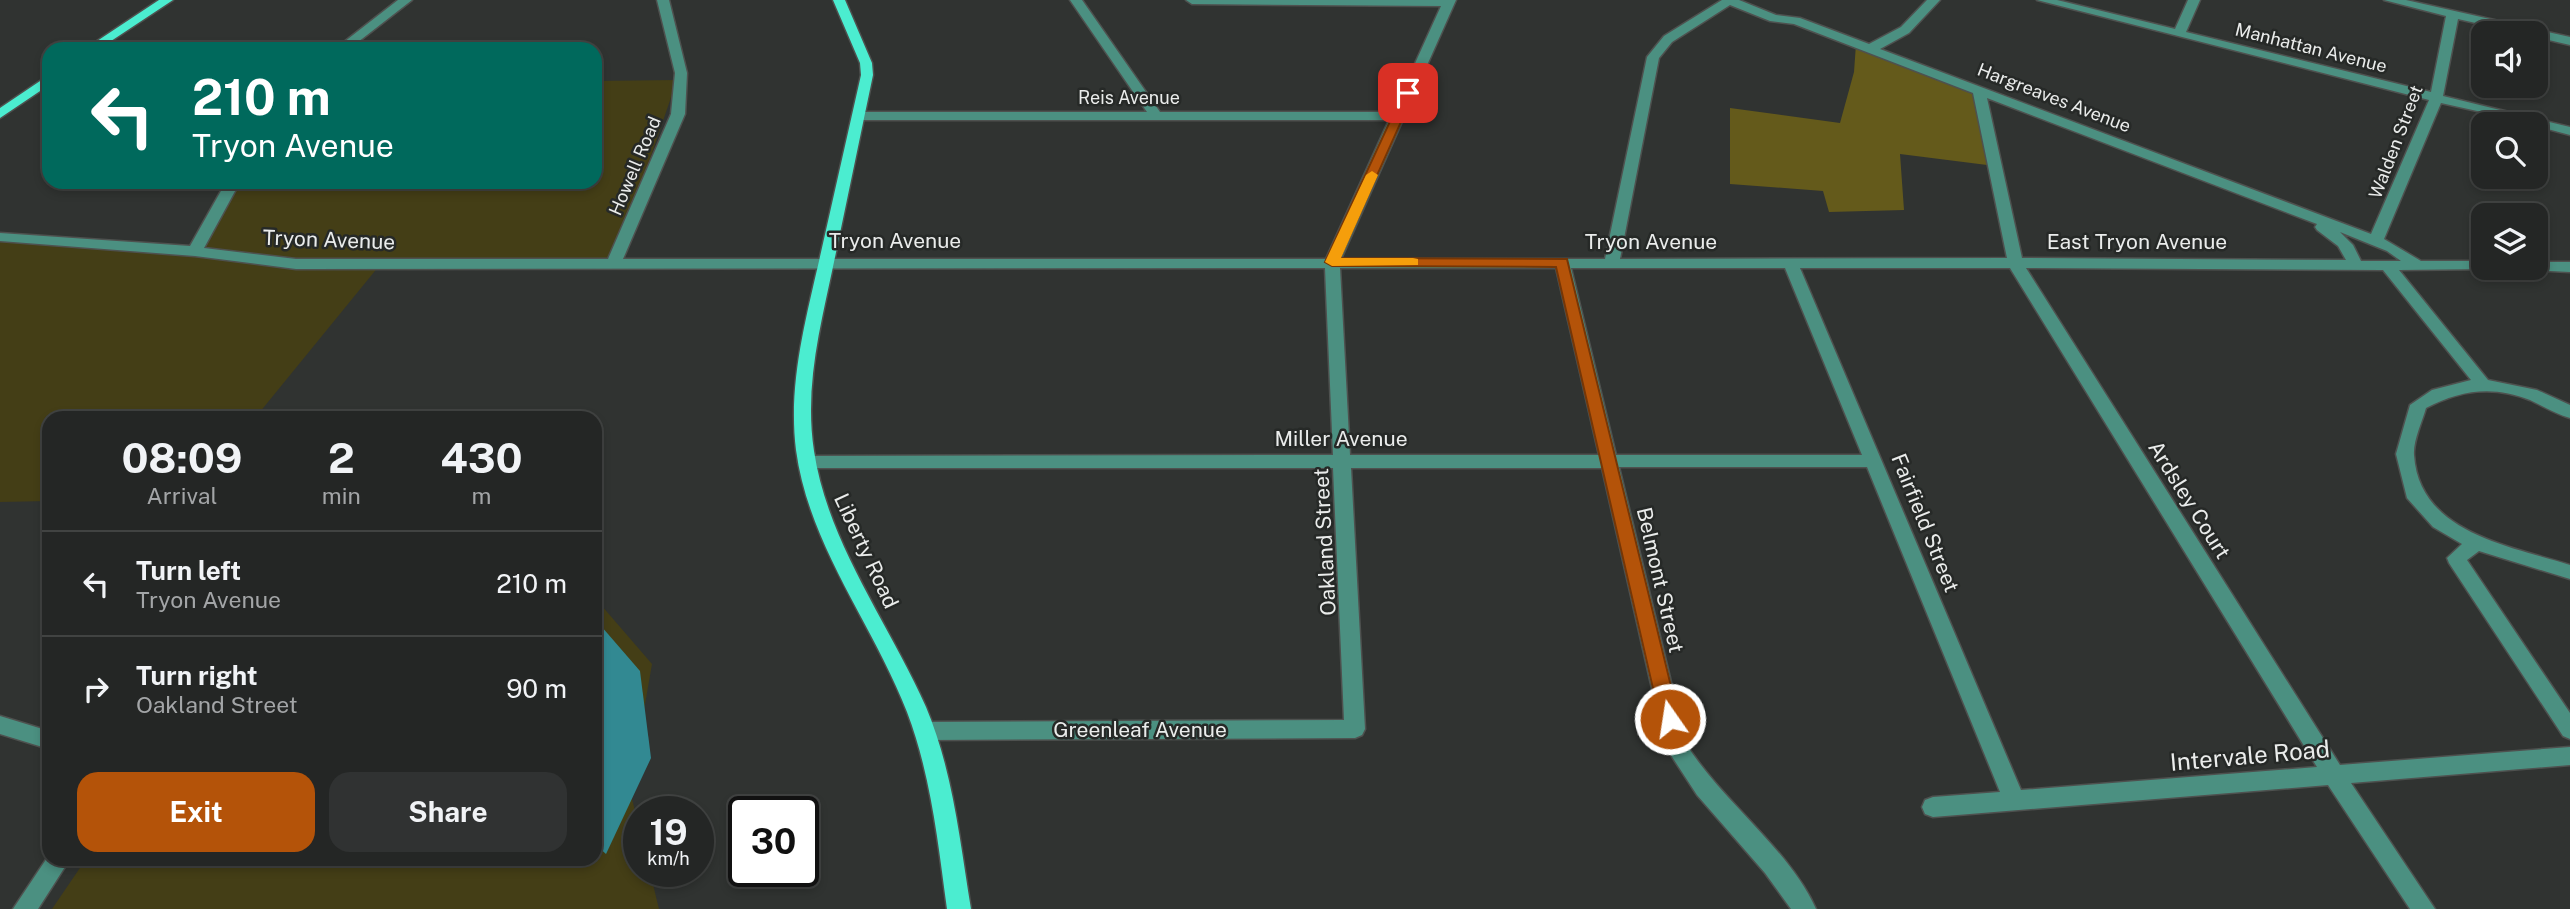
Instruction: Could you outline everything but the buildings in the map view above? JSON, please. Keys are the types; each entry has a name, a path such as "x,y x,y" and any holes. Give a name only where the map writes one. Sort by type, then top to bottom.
{"main road":[{"path":"102,42 167,0"},
{"name":"Liberty Road","path":"839,0 866,63 867,75 806,356 802,396 807,461 826,528 925,731 940,787 958,909"},
{"path":"0,114 42,84"}],"street":[{"path":"350,42 406,0"},
{"name":"Howell Road","path":"614,263 678,114 681,73 663,0"},
{"path":"1076,0 1156,116"},
{"path":"1192,0 1442,1"},
{"path":"1612,262 1653,57 1668,38 1729,0"},
{"name":"Hargreaves Avenue","path":"1729,0 1774,18 1796,21 1979,89 2299,212 2392,248 2418,266"},
{"name":"Hargreaves Avenue","path":"1752,0 1783,12 1796,21"},
{"path":"1870,49 1905,30 1934,0"},
{"name":"Manhattan Avenue","path":"2043,0 2570,131"},
{"path":"2179,34 2194,0"},
{"path":"2390,0 2570,41"},
{"name":"Oakland Street","path":"1355,729 1332,262 1398,116 1442,1"},
{"name":"Walden Street","path":"2376,242 2436,98 2452,14"},
{"name":"Ardsley Court","path":"1979,89 2015,263 2334,775 2423,909"},
{"name":"Reis Avenue","path":"859,116 1398,116"},
{"path":"195,251 229,189"},
{"name":"Hargreaves Avenue","path":"2299,212 2341,240 2354,256 2354,265"},
{"name":"Tryon Avenue","path":"0,237 195,251 296,264 1791,264"},
{"name":"Belmont Street","path":"1562,262 1676,746 1689,770 1762,849 1789,883 1804,909"},
{"name":"East Tryon Avenue","path":"1791,264 2471,266"},
{"name":"Fairfield Street","path":"1791,264 2015,801"},
{"path":"2387,265 2483,384"},
{"path":"2548,267 2570,267"},
{"path":"2570,412 2523,391 2483,384 2456,387 2436,394 2418,405 2404,454 2416,498 2439,522 2476,543 2570,572"},
{"name":"Miller Avenue","path":"807,461 1875,461"},
{"path":"2476,543 2456,558 2570,730"},
{"path":"0,725 42,738"},
{"name":"Greenleaf Avenue","path":"925,731 1355,729"},
{"name":"Intervale Road","path":"1933,807 2570,756"},
{"path":"25,909 54,866"}],"shaded area":[{"path":"1856,44 1979,89 1995,166 1900,154 1904,210 1829,212 1823,191 1730,184 1730,108 1840,123 1854,72"},
{"path":"677,80 614,264 379,266 261,411 42,411 42,501 0,502 0,236 190,249 232,189 602,189 602,81"},
{"path":"602,606 652,664 631,796 623,796 623,887 654,887 659,909 52,909 81,866 602,866"}],"water":[{"path":"602,627 640,671 651,758 633,796 623,796 623,818 606,854 602,850"}],"slow traffic":[{"path":"1372,175 1332,262 1413,262"}],"route":[{"path":"1408,93 1332,262 1562,262 1670,719"}]}
